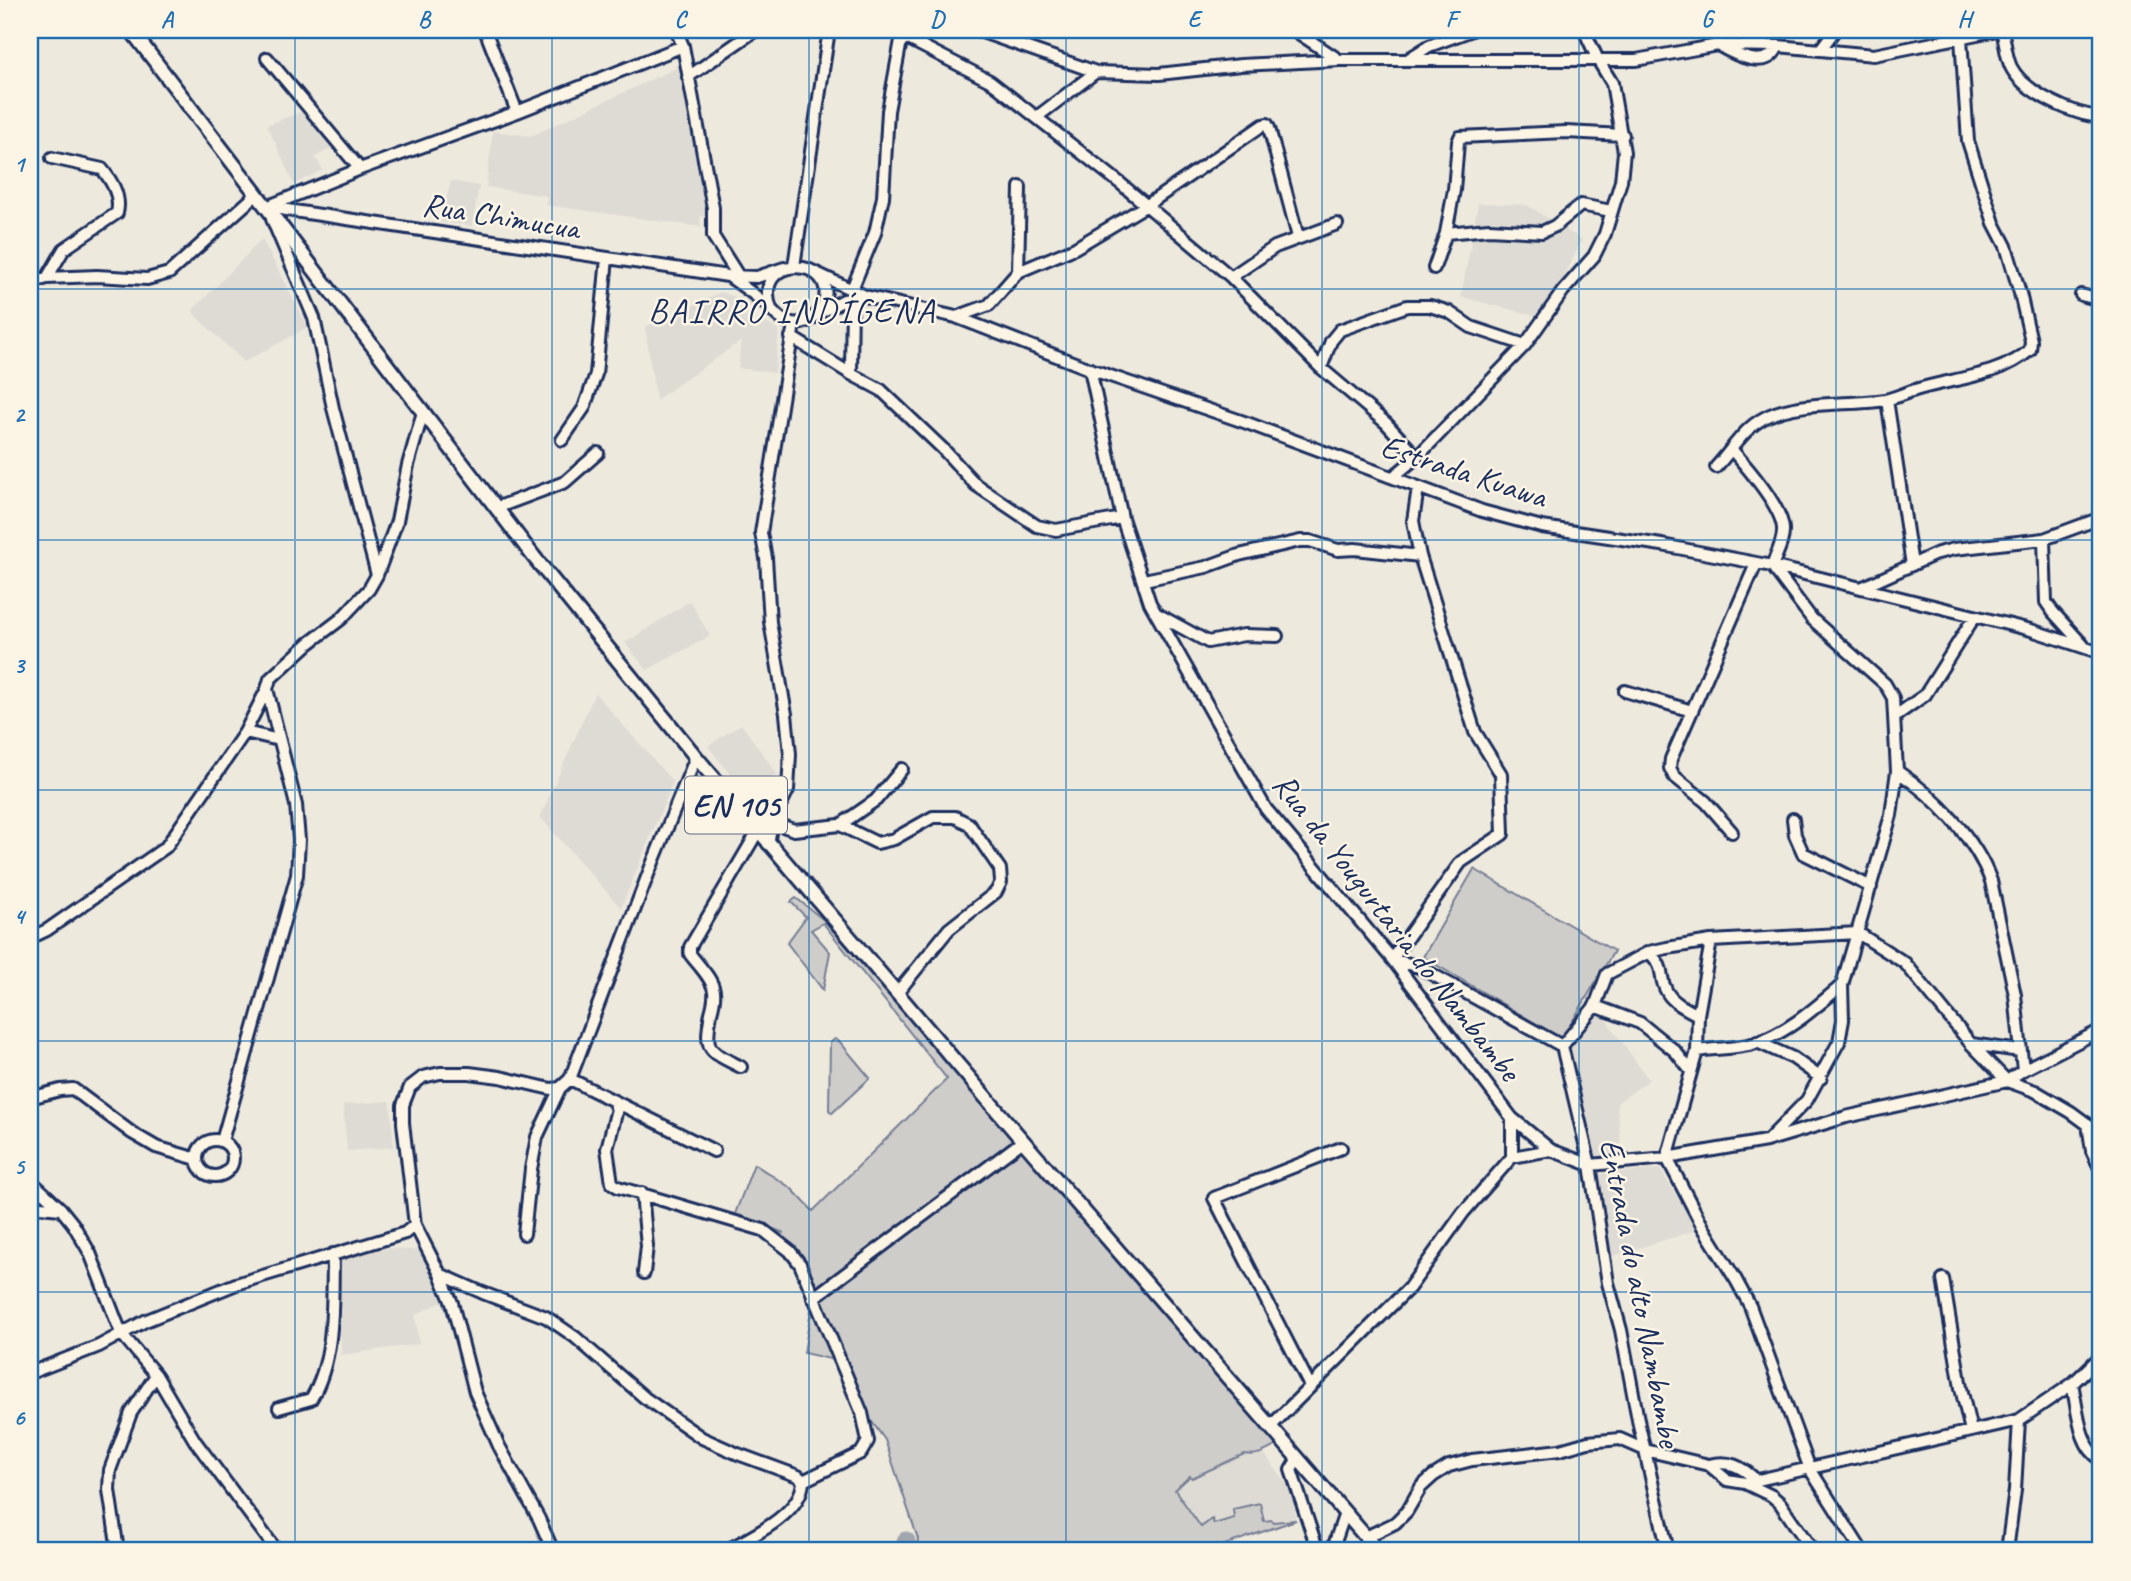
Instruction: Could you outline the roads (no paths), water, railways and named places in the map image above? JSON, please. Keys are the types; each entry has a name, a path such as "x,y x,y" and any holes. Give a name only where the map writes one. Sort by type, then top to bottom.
{"main road":[{"name":"EN 105","path":"131,30 496,508 696,757 1023,1142 1378,1551"}],"street":[{"path":"485,30 517,112"},
{"path":"676,30 683,46 713,208 713,236 734,276"},
{"path":"688,77 756,30"},
{"path":"789,267 829,30"},
{"path":"891,30 906,33 990,81 1038,116 1231,277 1321,368 1386,423 1417,457"},
{"path":"976,30 1096,72 1160,74 1241,65 1339,60 1636,60 1718,45 1778,46 1874,55 2000,30 2011,67 2040,96 2088,116 2101,117"},
{"path":"1294,30 1339,60"},
{"path":"1409,58 1429,46 1472,30"},
{"path":"1393,477 1417,457 1525,345 1563,291 1594,256 1605,234 1621,181 1625,152 1612,83 1584,30"},
{"path":"1718,30 1718,45"},
{"path":"1820,50 1835,30"},
{"path":"851,374 852,294 875,233 883,197 888,111 906,33"},
{"path":"1716,467 1747,430 1766,417 1790,410 1887,400 1916,389 1975,377 2022,357 2030,350 2031,341 2020,293 1968,141 1961,38"},
{"path":"377,575 333,408 314,318 267,207 683,46"},
{"path":"267,58 360,169"},
{"path":"1038,116 1096,72"},
{"path":"956,317 989,305 1018,272 1075,248 1147,205 1267,124 1298,237"},
{"path":"1434,268 1451,212 1460,137 1566,132 1623,135"},
{"path":"47,278 64,249 117,213 120,204 102,169 52,158"},
{"path":"1018,272 1020,187"},
{"path":"31,281 97,276 147,279 169,273 257,194"},
{"path":"1446,233 1489,229 1542,232 1555,226 1581,205 1611,211"},
{"name":"Rua Chimucua","path":"267,207 734,276 757,277 789,267"},
{"path":"1231,277 1275,247 1337,224"},
{"path":"562,440 583,408 596,374 607,258"},
{"path":"771,309 768,290 776,274 789,267 812,271 852,294"},
{"path":"812,271 823,286 823,304 819,313"},
{"name":"Rua Chimucua","path":"734,276 776,316 794,324"},
{"path":"768,844 772,822 788,790 790,754 770,622 766,558 761,533 794,324 803,323 852,294"},
{"name":"Estrada Kuawa","path":"852,294 956,317 1090,369 1482,511 1542,527 1662,545 1772,566 1975,616 2101,653"},
{"path":"2081,295 2101,300"},
{"path":"1321,368 1331,341 1340,330 1407,306 1430,306 1449,312 1471,327 1525,345"},
{"path":"791,337 881,390 943,449 976,485 1037,526 1056,530 1122,517"},
{"name":"Rua da Yougurtaria do Nambambe","path":"1090,369 1122,517 1150,603 1266,809 1392,959 1512,1118 1551,1150 1590,1166"},
{"path":"1887,400 1912,565"},
{"path":"30,938 58,922 166,848 245,732 270,679 308,644 341,619 369,589 397,521 408,465 423,412"},
{"path":"1732,450 1773,505 1784,526 1772,566 1812,619 1885,684 1893,698 1897,772 1891,814 1842,985 1843,1020 1839,1042 1807,1100 1766,1141"},
{"path":"496,508 565,482 597,453"},
{"path":"1418,488 1413,521 1420,556 1475,732 1501,775 1503,834 1461,862 1392,959 1419,967 1562,1046 1595,1006 1607,974 1649,952 1711,941 1858,933 1905,963 1971,1044 2007,1081 2035,1091 2101,1134"},
{"path":"1861,588 1938,553 2044,539 2101,518"},
{"path":"2044,539 2046,602 2084,646"},
{"path":"1144,580 1206,567 1239,555 1300,541 1310,541 1338,550 1355,549 1420,556"},
{"path":"1732,832 1706,802 1674,776 1670,768 1671,759 1756,564"},
{"path":"1157,614 1209,642 1244,635 1277,636"},
{"path":"1894,717 1925,695 1975,616"},
{"path":"222,1141 297,875 299,840 296,805 267,690"},
{"path":"1625,691 1692,711"},
{"path":"245,732 279,740"},
{"path":"524,1234 537,1137 561,1088 570,1079 696,757"},
{"path":"772,822 794,830 840,825 876,800 902,769"},
{"path":"1897,772 1918,785 1948,816 1985,865 1991,881 2012,982 2022,1070"},
{"path":"840,825 877,843 894,839 933,817 956,817 969,824 1000,869 1001,882 996,892 949,929 897,993"},
{"path":"1793,819 1795,835 1803,853 1871,887"},
{"path":"741,1067 709,1047 707,1037 714,990 690,954 690,947 758,831"},
{"path":"1711,941 1698,1016 1697,1051 1667,1158 1749,1306 1810,1469 1862,1551"},
{"path":"1649,952 1659,962 1668,994 1698,1016"},
{"path":"1697,1051 1737,1047 1779,1033 1842,985"},
{"path":"1595,1006 1640,1023 1675,1051 1690,1070"},
{"path":"1590,1166 1667,1158 1766,1141 1846,1117 2007,1081 2022,1070 2101,1030"},
{"path":"1757,1042 1793,1058 1821,1078"},
{"path":"1971,1044 2021,1051"},
{"name":"Entrada do alto Nambambe","path":"1562,1046 1590,1166 1604,1262 1668,1551"},
{"path":"553,1551 539,1519 499,1446 475,1392 452,1303 415,1225 403,1105 410,1087 423,1077 440,1073 469,1073 551,1089 561,1088"},
{"path":"570,1079 714,1151"},
{"path":"30,1098 72,1089 132,1133 156,1147 197,1159"},
{"path":"613,1101 617,1109 607,1149 612,1183 763,1230 790,1251 800,1264 863,1413 868,1441 861,1453 803,1481"},
{"path":"1512,1118 1512,1157"},
{"path":"2088,1124 2092,1151 2101,1170"},
{"path":"210,1140 227,1144 233,1155 232,1167 223,1175 206,1174 198,1165 197,1159 200,1147 210,1140"},
{"path":"813,1298 1023,1142"},
{"path":"1310,1387 1214,1198 1341,1148"},
{"path":"1271,1426 1409,1288 1463,1213 1512,1157 1551,1150"},
{"path":"30,1180 73,1224 90,1253 121,1333 156,1375 195,1441 277,1551"},
{"path":"642,1193 646,1239 644,1273"},
{"path":"30,1206 61,1209"},
{"path":"30,1373 99,1346 121,1333 236,1284 405,1233 415,1225"},
{"path":"279,1408 311,1399 319,1385 332,1315 333,1254"},
{"path":"440,1274 546,1317 575,1337 645,1398 702,1438 798,1476 803,1481"},
{"path":"1943,1279 1971,1431"},
{"path":"1366,1537 1395,1523 1407,1511 1421,1487 1433,1476 1449,1466 1472,1460 1560,1450 1588,1442 1620,1439 1645,1450 1709,1465 1727,1480 1751,1482 2019,1420 2073,1384 2101,1356"},
{"path":"118,1551 109,1490 110,1470 131,1413 156,1375"},
{"path":"2073,1384 2085,1444 2092,1454 2101,1459"},
{"path":"2007,1551 2015,1490 2019,1420"},
{"path":"1620,1439 1639,1425"},
{"path":"1298,1458 1291,1470 1318,1551"},
{"path":"1709,1465 1719,1462 1735,1465 1751,1482 1780,1503 1813,1551"},
{"path":"725,1551 771,1526 800,1497 803,1481"},
{"path":"1332,1551 1345,1513"}],"waterway":[{"path":"906,1541 907,1551"}],"district":[{"name":"BAIRRO INDÍGENA","path":"792,310"}]}
